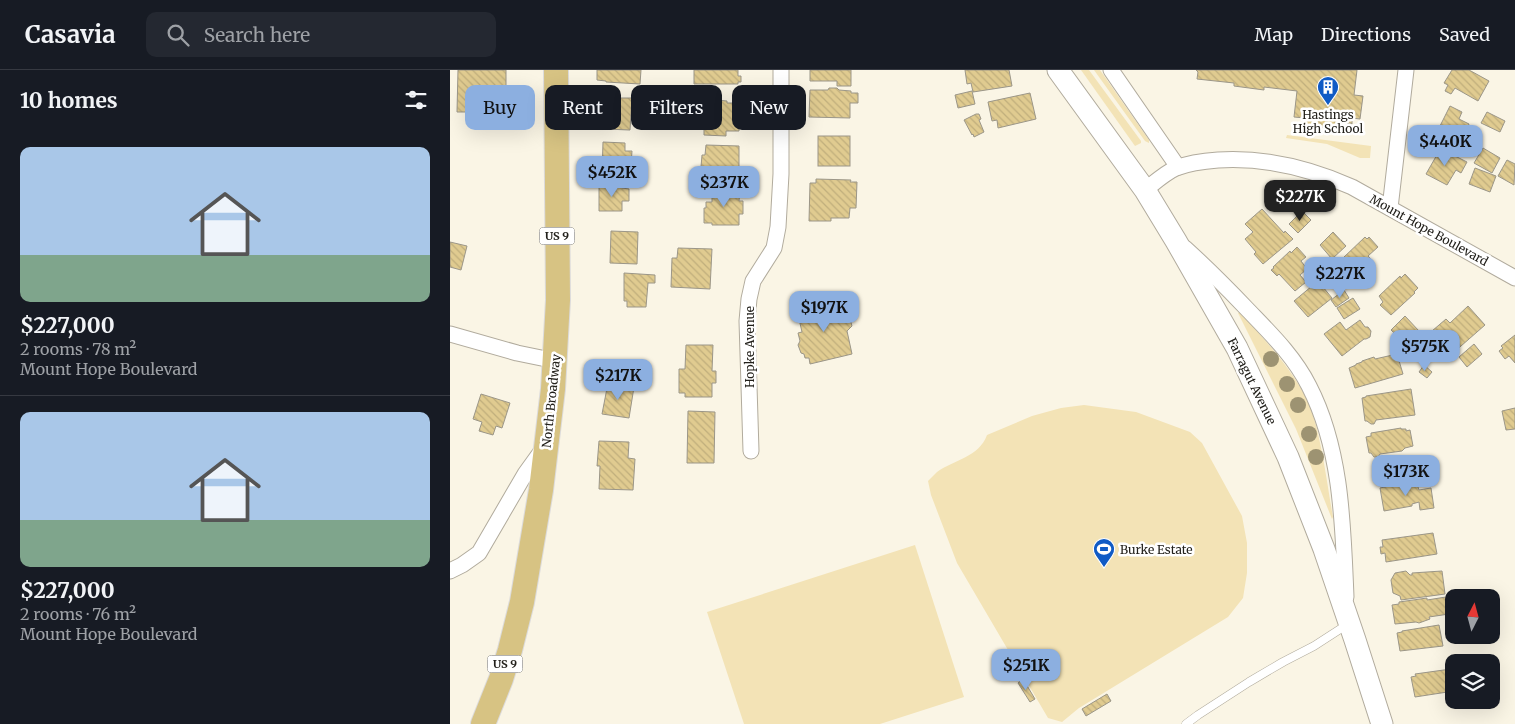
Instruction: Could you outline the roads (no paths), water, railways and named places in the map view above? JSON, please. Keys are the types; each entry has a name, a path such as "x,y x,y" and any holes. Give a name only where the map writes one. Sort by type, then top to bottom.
{"main road":[{"name":"North Broadway","path":"483,724 501,679 516,626 527,572 547,444 556,361 558,300 556,70"},
{"name":"Farragut Avenue","path":"1058,70 1144,190 1176,240 1237,348 1288,457 1324,549 1382,724"}],"street":[{"name":"Hopke Avenue","path":"751,451 747,321 753,281 774,248 778,227 781,174 781,70"},
{"path":"1111,70 1178,167"},
{"path":"1390,208 1406,70"},
{"name":"Mount Hope Boulevard","path":"1144,190 1178,167 1206,161 1241,159 1286,164 1329,177 1352,187 1515,278"},
{"path":"1176,240 1207,268 1290,356 1320,409 1334,460 1343,527 1348,619"},
{"path":"450,334 517,353 556,361"},
{"path":"450,571 462,565 479,552 526,474 547,444"}],"lane":[{"path":"1186,724 1249,682 1314,646 1348,619"}],"place":[{"name":"Hastings High School","path":"1328,106"},
{"name":"Burke Estate","path":"1104,568"}]}
